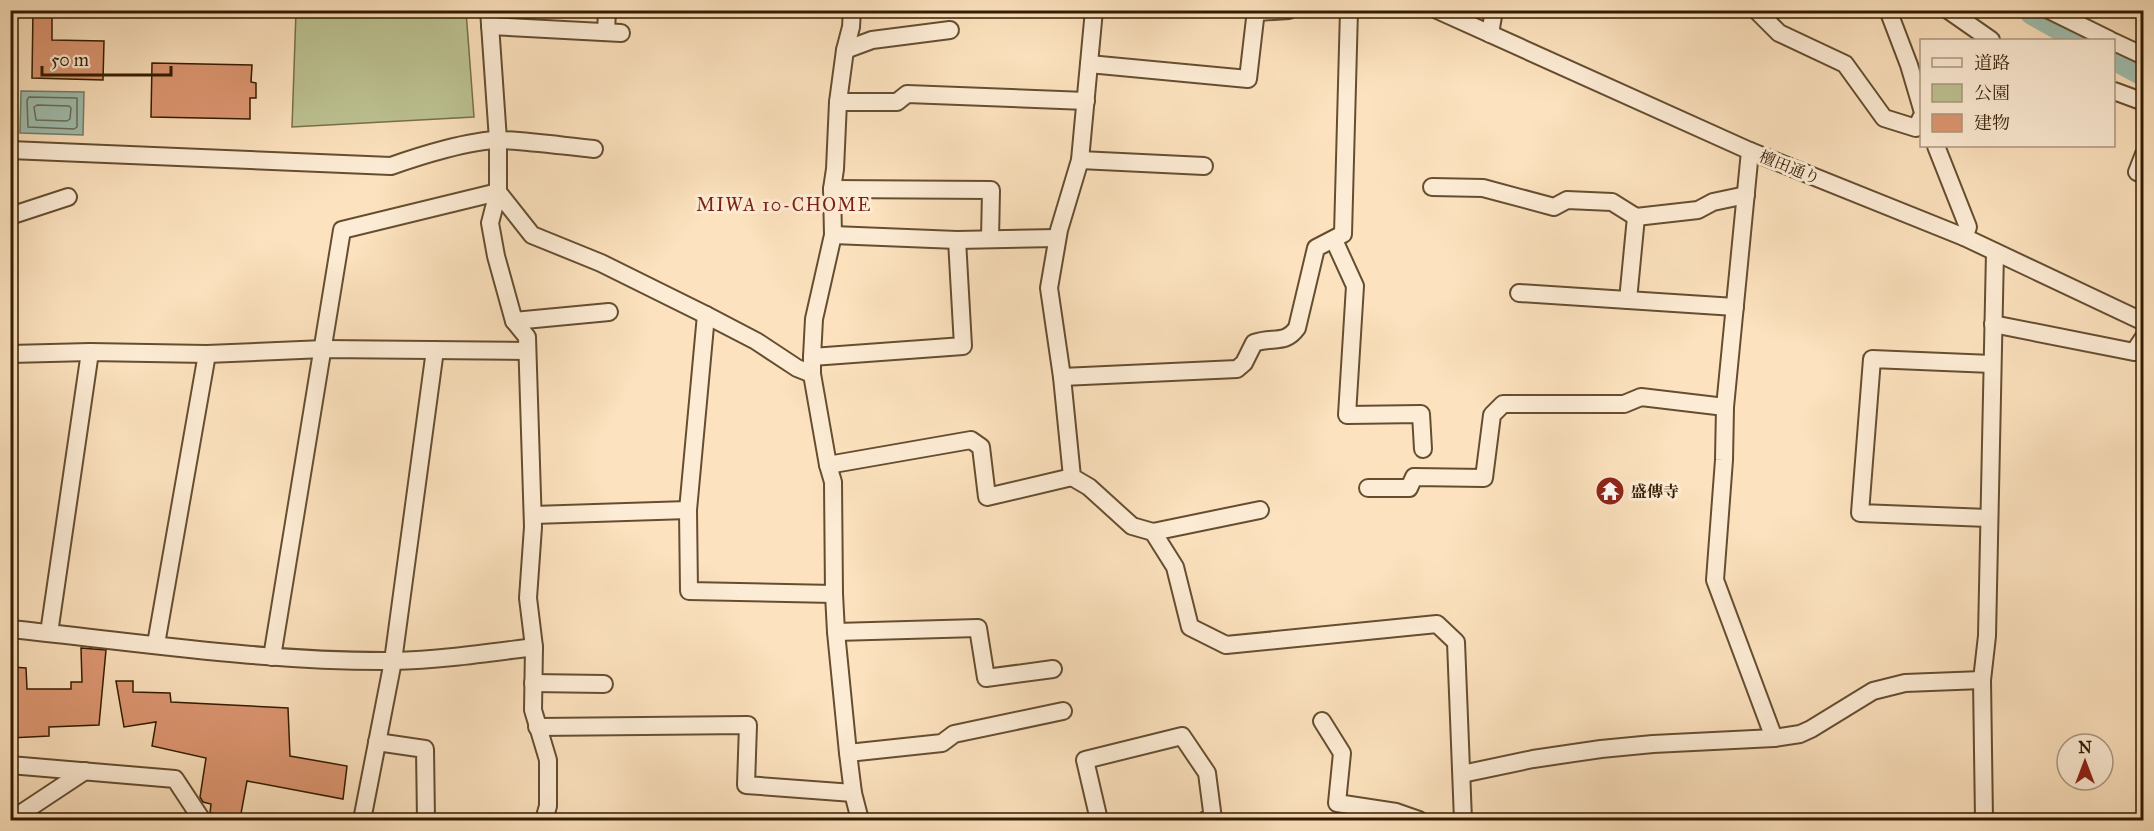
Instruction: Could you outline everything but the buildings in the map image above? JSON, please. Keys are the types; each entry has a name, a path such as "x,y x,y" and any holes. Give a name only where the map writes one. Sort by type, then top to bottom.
{"street":[{"path":"544,820 548,806 548,760 532,710 534,647 528,598 533,515 527,337 514,321 496,256 490,223 498,192 498,140 490,18 614,32 607,10"},
{"path":"852,10 851,27 844,50 838,102 832,189 833,235 814,319 812,374 833,482 836,632 853,793 860,820"},
{"path":"1072,477 1062,376 1049,288 1057,238 1080,160 1094,10"},
{"path":"1089,64 1248,79 1257,11 1289,10"},
{"path":"1062,376 1237,369 1244,363 1254,343 1265,339 1291,337 1298,328 1316,248 1343,234 1349,10"},
{"name":"檀田通り","path":"1437,10 1750,151 1964,237 2144,322"},
{"path":"1490,34 1494,10"},
{"path":"1756,10 1779,33 1845,64 1884,118 1916,128 1920,120"},
{"path":"1888,10 1910,65 1920,102"},
{"path":"1948,10 1990,39"},
{"path":"2049,10 2108,39"},
{"path":"844,50 872,40 950,30"},
{"path":"2115,42 2144,56"},
{"path":"2115,91 2144,102"},
{"path":"838,102 897,102 907,94 1086,101"},
{"path":"10,150 391,166 409,159 498,140 594,148"},
{"path":"1936,147 1968,227 1964,237"},
{"path":"1750,151 1725,407 1724,460 1715,580 1774,738"},
{"path":"2144,154 2137,172 2144,175"},
{"path":"1080,160 1204,166"},
{"path":"1432,187 1483,189 1554,207 1567,200 1612,202 1636,217 1698,210 1713,202 1746,195"},
{"path":"832,189 991,190 990,239"},
{"path":"498,192 532,235 602,263 756,341 797,368 812,374"},
{"path":"272,657 342,230 498,192"},
{"path":"10,216 68,197"},
{"path":"1628,300 1636,217"},
{"path":"833,235 957,240 1057,238"},
{"path":"812,357 963,346 957,240"},
{"path":"1334,240 1355,286 1347,415 1421,414 1423,449"},
{"path":"1984,820 1982,680 1987,636 1995,252"},
{"path":"1519,293 1735,307"},
{"path":"514,321 609,312"},
{"path":"706,315 688,510 689,591 834,594"},
{"path":"1993,324 2134,352 2144,337"},
{"path":"10,354 90,352 207,354 324,349 527,351"},
{"path":"362,820 393,661 435,350"},
{"path":"49,633 90,352"},
{"path":"156,644 207,354"},
{"path":"1988,518 1860,513 1872,359 1992,364"},
{"path":"1368,488 1409,488 1414,477 1484,478 1492,415 1503,404 1624,404 1641,397 1725,407"},
{"path":"828,465 971,440 981,447 987,497 1072,477 1089,487 1132,526 1153,532 1260,510"},
{"path":"533,515 688,510"},
{"path":"1153,532 1175,567 1190,627 1226,645 1437,624 1456,642 1463,820"},
{"path":"836,632 978,628 986,678 1053,669"},
{"path":"10,629 272,657 393,661 456,658 534,647"},
{"path":"1462,774 1533,759 1601,749 1774,738 1800,734 1873,691 1905,683 1982,680"},
{"path":"533,683 604,684"},
{"path":"848,753 942,743 954,734 1063,711"},
{"path":"1322,721 1342,753 1337,803 1395,812 1419,820"},
{"path":"537,727 748,725 746,785 853,793"},
{"path":"1099,820 1085,760 1182,736 1207,773 1214,819 1206,820"},
{"path":"377,742 425,749 426,820"},
{"path":"10,765 175,779 202,820"},
{"path":"11,820 85,771"}],"green space":[{"path":"296,11 466,11 474,117 292,127"}],"water":[{"path":"21,91 84,92 83,135 20,133"}],"waterway":[{"path":"2035,10 2087,39"},
{"path":"2115,55 2144,70"}],"place":[{"name":"盛傳寺","path":"1610,491"}],"district":[{"name":"MIWA 10-CHOME","path":"784,205"}]}
